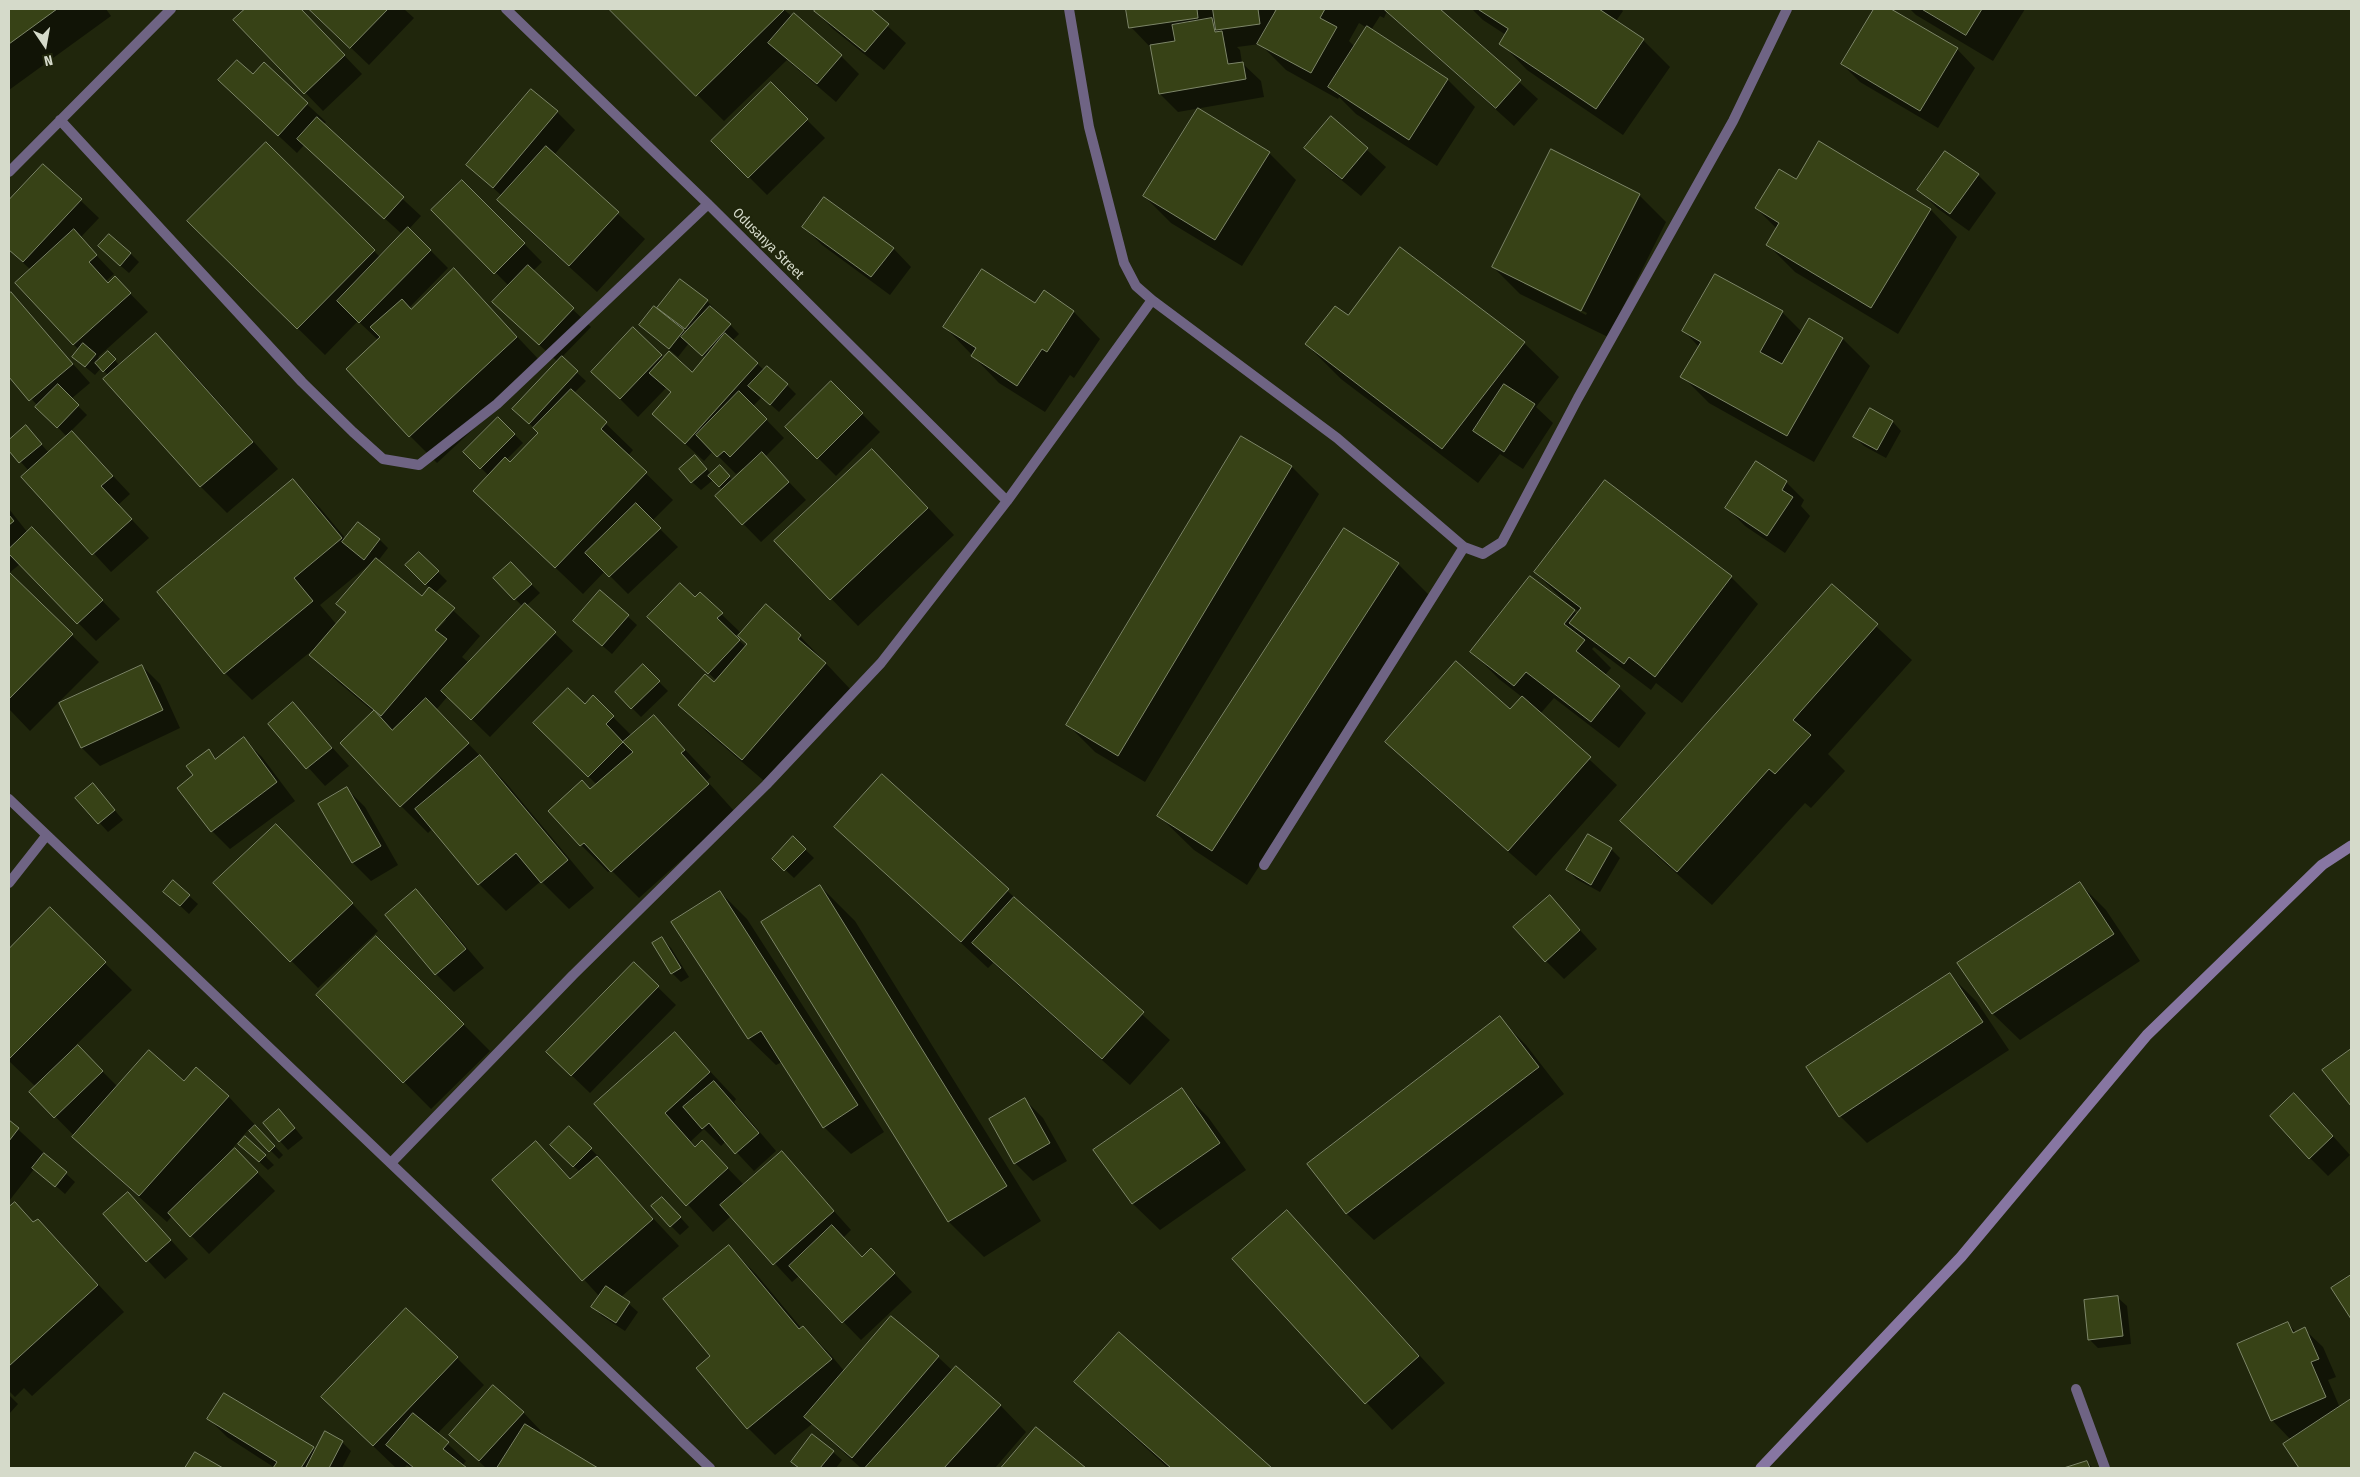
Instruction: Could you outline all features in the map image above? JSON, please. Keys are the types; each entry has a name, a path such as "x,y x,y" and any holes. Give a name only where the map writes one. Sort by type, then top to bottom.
{"street":[{"path":"9,172 171,9"},
{"name":"Odusanya Street","path":"506,9 708,204 1007,501"},
{"path":"1069,9 1089,127 1124,263 1136,286 1152,300 1337,438 1464,546 1483,554 1502,542 1578,398 1734,121 1787,9"},
{"path":"60,120 302,382 353,432 383,459 419,465 497,404 708,204"},
{"path":"391,1163 573,975 766,785 881,663 1007,501 1152,300"},
{"path":"1264,865 1464,546"},
{"path":"9,799 710,1468"},
{"path":"9,883 46,836"},
{"path":"2076,1389 2105,1468"}],"building":[{"path":"9,9 57,9 9,44"},
{"path":"245,9 301,9 345,55 304,94 233,20"},
{"path":"309,9 388,9 350,48"},
{"path":"609,9 785,9 696,96"},
{"path":"816,9 871,9 889,24 865,52 814,11"},
{"path":"1126,9 1197,9 1198,18 1129,28"},
{"path":"1213,9 1258,9 1260,24 1216,30"},
{"path":"1277,9 1325,9 1320,18 1337,27 1311,73 1257,44"},
{"path":"1384,9 1440,9 1521,80 1496,108"},
{"path":"1478,9 1599,9 1644,39 1596,109 1499,44 1508,29"},
{"path":"1874,9 1891,9 1958,48 1920,111 1841,64"},
{"path":"1922,9 1982,9 1966,35"},
{"path":"794,13 842,55 817,84 768,43"},
{"path":"1212,18 1215,32 1222,31 1228,64 1243,62 1246,79 1159,94 1150,45 1175,41 1172,25"},
{"path":"1367,26 1448,79 1409,140 1328,87"},
{"path":"237,60 253,74 264,62 308,103 278,136 218,80"},
{"path":"771,82 808,119 748,178 711,141"},
{"path":"531,89 558,111 493,188 466,165"},
{"path":"1198,108 1270,152 1215,240 1143,196"},
{"path":"1331,116 1368,148 1342,179 1304,148"},
{"path":"317,117 404,197 384,219 297,139"},
{"path":"1819,141 1931,209 1871,308 1766,245 1779,223 1755,208 1779,169 1796,179"},
{"path":"266,142 375,250 297,329 187,221"},
{"path":"546,146 619,212 569,266 497,200"},
{"path":"1551,149 1640,194 1581,311 1492,267"},
{"path":"1945,151 1979,174 1950,214 1917,190"},
{"path":"43,164 82,199 23,262 9,250 9,200"},
{"path":"462,180 525,243 494,274 431,210"},
{"path":"824,197 894,248 871,277 802,227"},
{"path":"408,227 431,250 359,323 337,301"},
{"path":"74,229 97,255 89,262 108,283 115,276 131,293 73,345 15,283"},
{"path":"109,234 131,253 120,266 98,246"},
{"path":"1400,247 1525,342 1442,449 1305,344 1335,306 1348,315"},
{"path":"528,265 574,308 539,345 492,302"},
{"path":"454,268 517,337 409,437 346,369 380,337 370,327 402,299 411,309"},
{"path":"982,269 1035,303 1044,290 1074,311 1047,352 1042,349 1017,386 971,356 976,348 943,327"},
{"path":"1715,274 1783,311 1760,352 1782,364 1809,318 1843,338 1787,436 1680,377 1701,342 1682,331"},
{"path":"680,279 708,300 685,329 657,308"},
{"path":"11,292 73,364 29,401 9,377 9,294"},
{"path":"654,306 684,330 669,349 639,325"},
{"path":"710,306 731,324 702,356 681,337"},
{"path":"633,327 662,355 620,399 591,372"},
{"path":"156,333 253,442 200,487 103,379"},
{"path":"725,333 758,363 685,444 652,414 671,392 649,373 669,351 692,372"},
{"path":"83,343 96,354 85,367 72,357"},
{"path":"108,351 116,359 103,372 95,363"},
{"path":"562,356 578,371 529,424 512,409"},
{"path":"767,366 788,384 770,405 748,386"},
{"path":"831,381 863,413 817,459 785,427"},
{"path":"58,384 79,405 57,428 35,407"},
{"path":"1504,384 1535,404 1504,452 1473,431"},
{"path":"571,389 607,422 601,429 647,472 555,568 473,491 505,457 510,462 538,433 533,428"},
{"path":"739,391 767,419 730,457 724,451 717,457 696,435"},
{"path":"1870,408 1893,421 1877,450 1853,437"},
{"path":"498,417 515,434 480,469 463,452"},
{"path":"26,425 42,444 19,463 9,451 9,440"},
{"path":"72,431 113,476 101,486 132,519 92,555 21,477"},
{"path":"1241,436 1292,466 1118,756 1066,725"},
{"path":"872,449 928,508 830,600 774,541"},
{"path":"762,452 789,482 742,525 715,496"},
{"path":"695,455 707,469 691,483 679,469"},
{"path":"1756,461 1787,481 1782,490 1793,497 1767,536 1725,508"},
{"path":"720,465 730,476 719,487 708,476"},
{"path":"293,479 342,538 294,578 313,601 224,674 157,592"},
{"path":"1605,480 1732,576 1655,677 1629,657 1624,664 1569,623 1581,608 1534,572"},
{"path":"636,503 661,528 609,577 585,553"},
{"path":"9,515 14,521 9,525"},
{"path":"358,522 380,539 364,560 342,542"},
{"path":"32,527 103,600 77,624 9,554 9,549"},
{"path":"1344,528 1399,563 1212,851 1157,816"},
{"path":"419,552 439,571 425,585 405,565"},
{"path":"376,558 422,596 429,587 455,608 435,630 447,639 381,716 309,655 346,612 336,604"},
{"path":"511,562 532,584 514,600 493,578"},
{"path":"9,572 73,634 9,699"},
{"path":"1530,576 1575,610 1564,624 1585,640 1576,651 1620,686 1591,722 1526,672 1514,686 1470,652"},
{"path":"680,583 695,597 700,592 723,613 717,618 740,640 708,674 647,617"},
{"path":"1832,584 1878,624 1793,720 1811,735 1775,774 1769,769 1677,872 1620,821"},
{"path":"600,590 629,615 602,646 573,621"},
{"path":"525,603 556,632 471,720 441,691"},
{"path":"766,604 801,635 798,639 826,663 742,760 678,705 705,674 714,682 747,644 738,636"},
{"path":"1456,661 1510,709 1522,696 1591,757 1508,851 1385,742"},
{"path":"643,664 660,681 631,709 615,692"},
{"path":"142,665 163,710 81,748 59,703"},
{"path":"568,688 585,704 593,695 614,716 606,724 623,742 588,777 533,723"},
{"path":"426,698 469,743 400,807 340,743 374,710 392,730"},
{"path":"293,702 332,748 306,769 268,724"},
{"path":"654,715 685,750 681,753 709,784 611,872 584,843 580,846 548,811 582,780 590,789 633,752 623,742"},
{"path":"244,737 277,782 211,832 177,788 193,775 186,766 209,749 215,759"},
{"path":"480,755 568,860 541,883 516,853 478,885 415,809"},
{"path":"882,774 1009,889 961,942 834,827"},
{"path":"93,783 115,810 98,824 75,798"},
{"path":"347,787 381,846 352,863 318,804"},
{"path":"276,824 353,903 290,962 213,883"},
{"path":"1588,834 1612,848 1591,885 1566,870"},
{"path":"793,836 806,849 784,871 772,859"},
{"path":"173,880 190,895 180,906 163,892"},
{"path":"2080,882 2114,934 1992,1014 1957,963"},
{"path":"820,885 1007,1186 948,1222 761,922"},
{"path":"416,889 466,949 435,975 385,915"},
{"path":"720,891 858,1105 823,1128 761,1031 748,1039 671,922"},
{"path":"1550,895 1580,930 1545,962 1513,927"},
{"path":"1014,897 1144,1012 1102,1059 972,943"},
{"path":"50,907 106,962 9,1059 9,949"},
{"path":"376,936 464,1024 403,1083 316,995"},
{"path":"662,937 681,968 671,974 652,943"},
{"path":"634,962 659,986 571,1076 546,1052"},
{"path":"1950,973 1983,1022 1839,1117 1806,1067"},
{"path":"1500,1016 1539,1067 1346,1214 1307,1164"},
{"path":"675,1032 710,1072 665,1113 695,1147 702,1140 728,1168 686,1206 594,1104"},
{"path":"78,1045 103,1071 54,1118 29,1092"},
{"path":"2351,1049 2351,1106 2322,1070"},
{"path":"149,1050 184,1081 196,1067 229,1096 139,1196 72,1137"},
{"path":"714,1081 759,1133 735,1154 709,1123 702,1129 683,1107"},
{"path":"1182,1088 1220,1143 1132,1204 1093,1150"},
{"path":"2294,1093 2333,1136 2309,1159 2270,1116"},
{"path":"1025,1098 1050,1143 1014,1164 989,1119"},
{"path":"279,1109 295,1128 279,1142 263,1123"},
{"path":"9,1120 19,1128 9,1141"},
{"path":"255,1125 275,1146 269,1152 249,1131"},
{"path":"569,1126 592,1148 573,1167 550,1145"},
{"path":"245,1136 266,1155 259,1162 238,1144"},
{"path":"536,1141 570,1179 597,1156 653,1219 582,1281 492,1180"},
{"path":"235,1148 258,1172 190,1237 168,1213"},
{"path":"782,1151 834,1211 773,1265 720,1205"},
{"path":"44,1153 67,1172 55,1187 32,1168"},
{"path":"128,1192 171,1240 146,1262 103,1214"},
{"path":"662,1197 681,1217 670,1227 651,1206"},
{"path":"15,1202 33,1222 38,1219 98,1285 9,1366 9,1207"},
{"path":"1287,1210 1419,1356 1365,1404 1232,1259"},
{"path":"832,1225 862,1257 871,1248 895,1273 842,1323 789,1266"},
{"path":"729,1245 799,1329 803,1326 832,1359 747,1429 696,1368 710,1356 663,1299"},
{"path":"2351,1275 2351,1319 2331,1288"},
{"path":"606,1286 630,1302 616,1323 591,1307"},
{"path":"2118,1296 2123,1336 2088,1340 2084,1300"},
{"path":"406,1308 458,1357 373,1446 321,1397"},
{"path":"891,1316 939,1356 852,1458 804,1417"},
{"path":"2288,1322 2293,1333 2305,1327 2319,1359 2311,1362 2326,1397 2271,1421 2237,1344"},
{"path":"1119,1332 1272,1468 1171,1468 1074,1382"},
{"path":"956,1366 1001,1405 944,1468 865,1468"},
{"path":"493,1385 524,1412 479,1461 449,1435"},
{"path":"224,1393 314,1447 301,1468 273,1468 277,1462 207,1419"},
{"path":"2351,1399 2351,1468 2299,1468 2283,1444"},
{"path":"413,1413 449,1442 443,1449 467,1468 414,1468 386,1445"},
{"path":"525,1424 598,1468 497,1468"},
{"path":"1036,1427 1086,1468 1001,1468"},
{"path":"325,1431 343,1441 329,1468 306,1468"},
{"path":"812,1434 834,1451 820,1468 799,1468 791,1462"},
{"path":"195,1452 223,1468 185,1468"},
{"path":"2087,1461 2090,1468 2064,1468"}],"waterway":[{"path":"1761,1468 1961,1257 2147,1035 2322,865 2351,846"}]}
